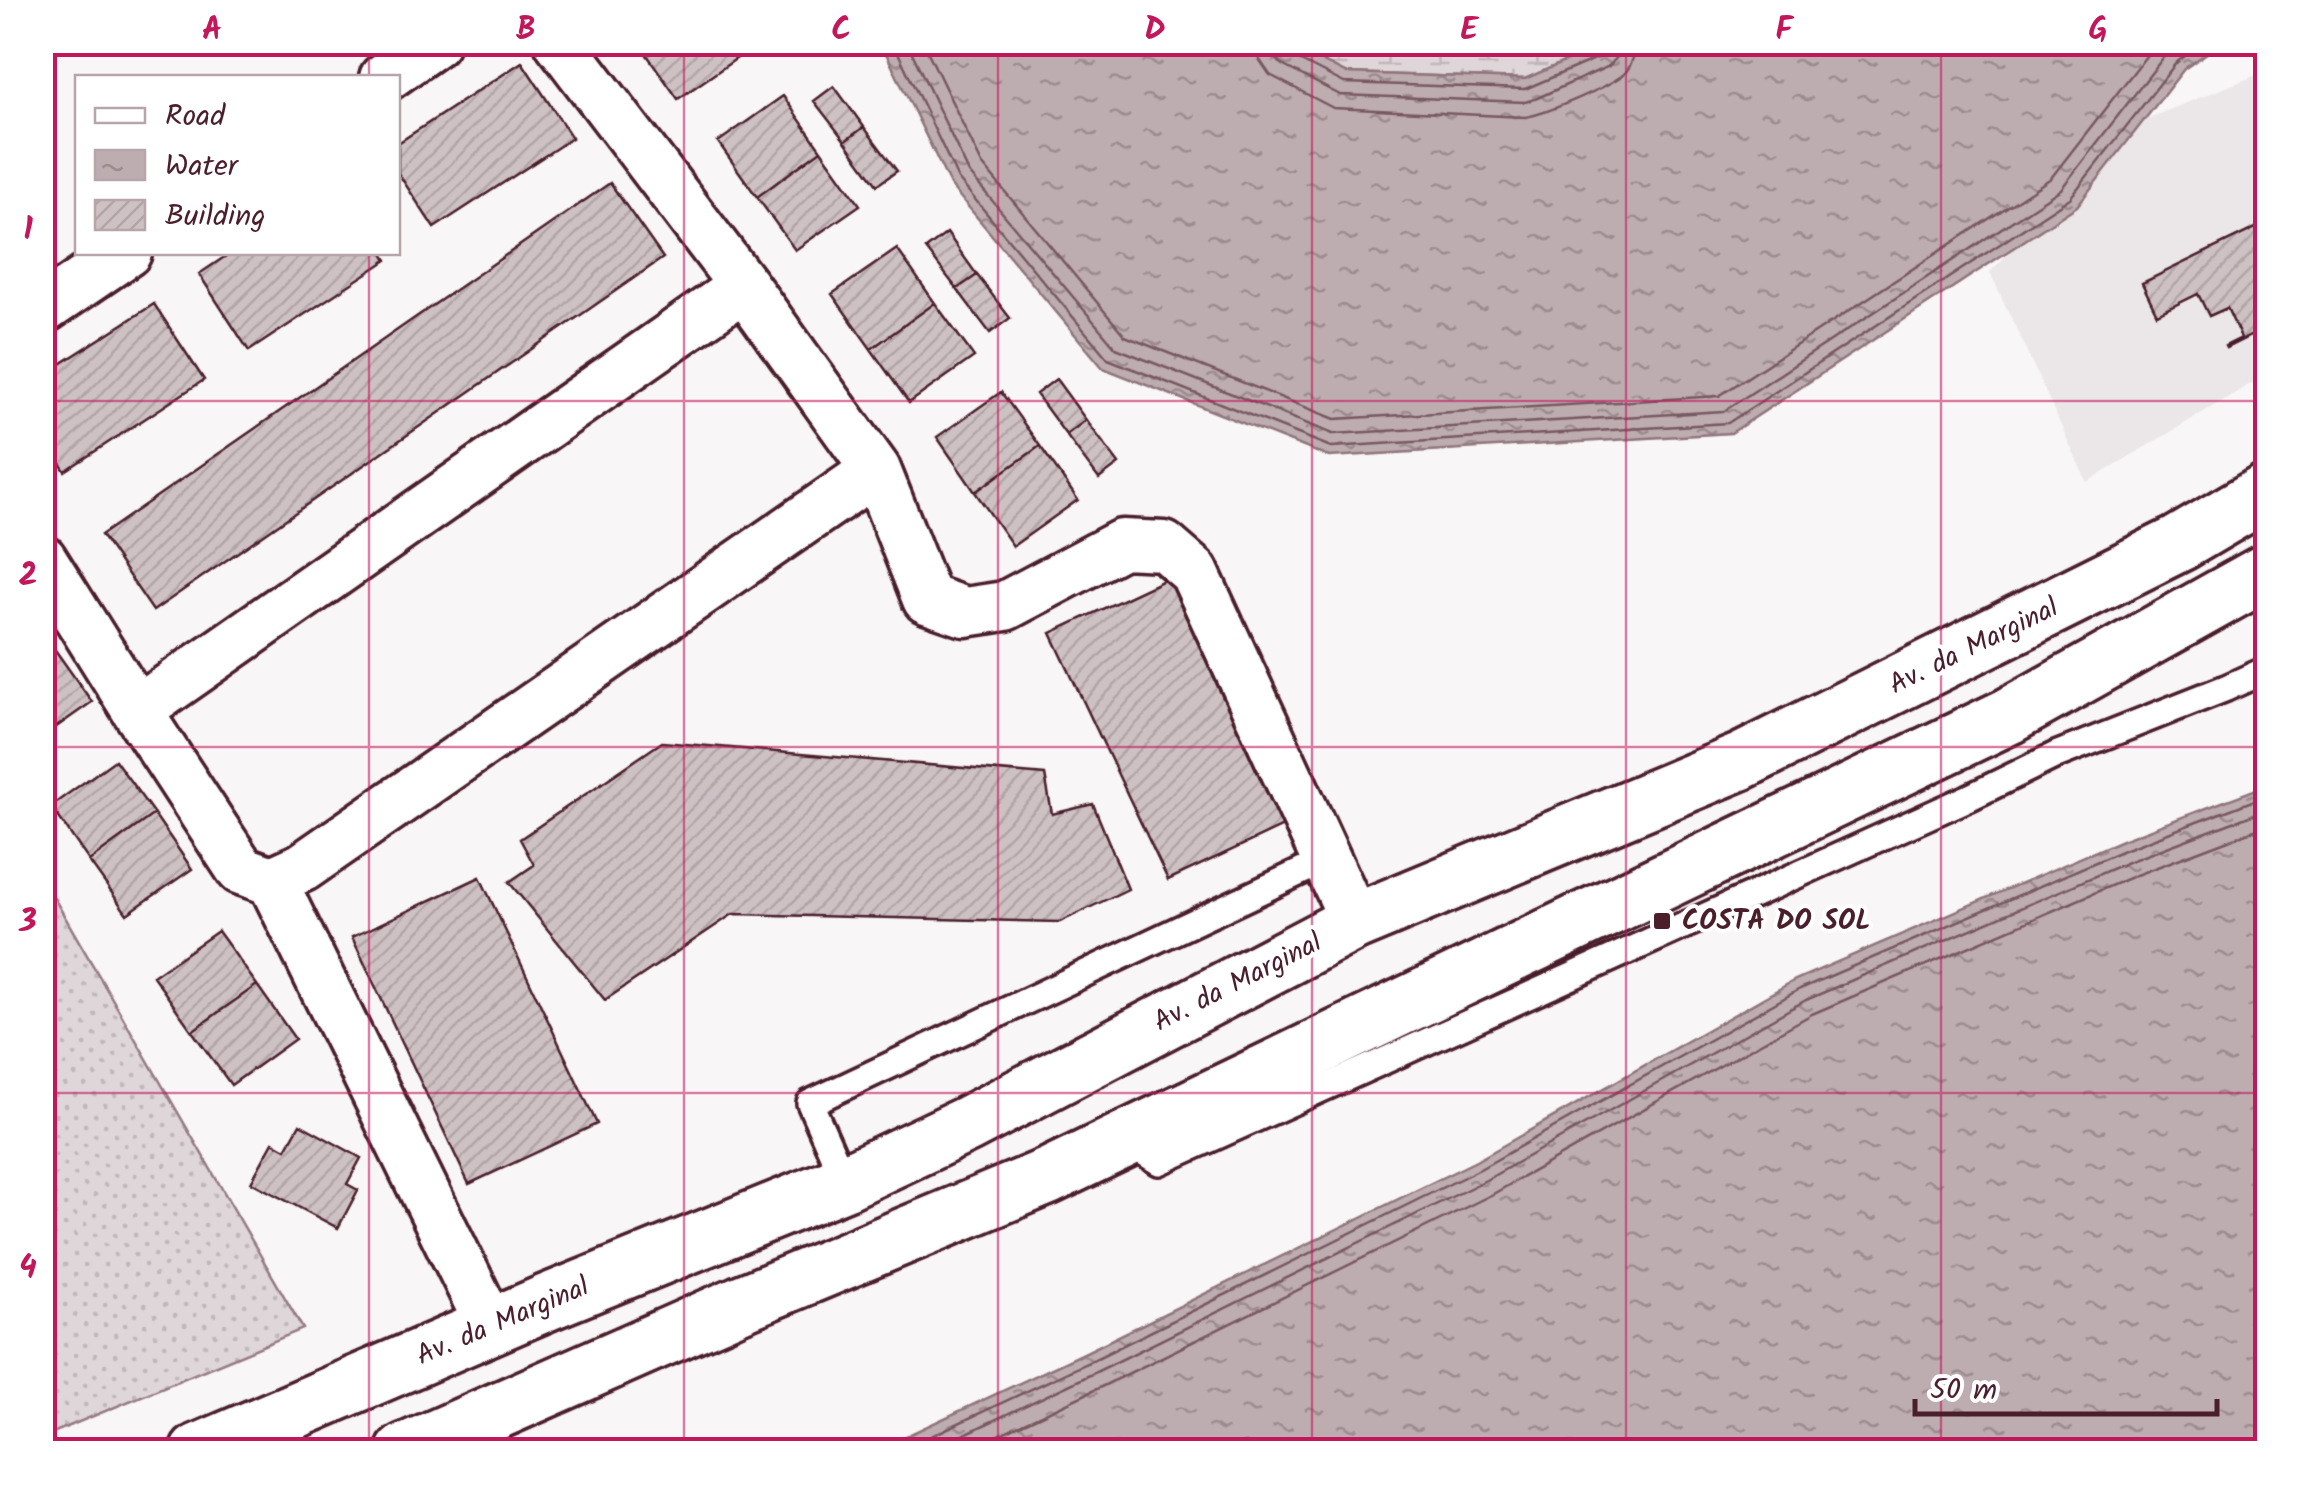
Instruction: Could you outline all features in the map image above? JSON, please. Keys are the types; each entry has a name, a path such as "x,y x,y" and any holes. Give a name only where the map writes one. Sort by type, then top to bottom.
{"main road":[{"name":"Av. da Marginal","path":"198,1452 491,1326 845,1182 983,1116 1355,922 1740,762 2180,543 2268,491"},
{"path":"404,1452 740,1304 1015,1191 1124,1140 2010,716 2268,572"}],"street":[{"path":"388,75 435,42"},
{"path":"559,42 744,286 876,470 927,600 965,612 1005,606 1122,544 1164,546 1194,572 1355,922"},
{"path":"42,310 123,255"},
{"path":"137,711 744,286"},
{"path":"42,558 241,870 272,881 303,867 876,470"},
{"path":"272,881 491,1326"}],"lane":[{"path":"1124,1140 1159,1162 2056,756 2268,669"},
{"path":"845,1182 810,1104 1326,860"}],"shaded area":[{"path":"2267,71 2267,374 2087,482 1990,272 2141,121"}],"green space":[{"path":"1286,43 1608,43 1525,79 1345,73"},
{"path":"43,879 303,1329 42,1437"}],"water":[{"path":"881,43 1286,43 1345,73 1525,79 1608,43 2221,43 2184,69 2077,206 1731,433 1329,457 1103,368 950,185"},
{"path":"2267,785 2267,1451 874,1451 1476,1161 1795,980 2122,840"}],"building":[{"path":"735,42 743,54 678,99 640,45"},
{"path":"522,62 572,138 434,228 400,176 400,142"},
{"path":"834,86 864,127 845,141 814,101"},
{"path":"783,96 821,150 757,197 718,142"},
{"path":"864,127 897,171 877,185 845,141"},
{"path":"821,150 860,205 795,250 757,197"},
{"path":"610,183 663,258 153,611 101,535"},
{"path":"2268,222 2268,327 2226,348 2241,338 2227,308 2209,316 2198,294 2157,314 2142,283"},
{"path":"947,233 977,275 957,289 926,249"},
{"path":"897,249 935,303 871,349 832,294"},
{"path":"228,255 384,255 387,260 249,351 199,274"},
{"path":"977,275 1010,318 990,333 957,289"},
{"path":"935,303 974,357 909,403 871,349"},
{"path":"154,304 204,380 65,471 42,436 42,376"},
{"path":"1056,379 1086,420 1066,435 1036,394"},
{"path":"1001,392 1040,446 975,492 937,437"},
{"path":"1086,420 1119,464 1099,479 1066,435"},
{"path":"1040,446 1078,500 1013,546 975,492"},
{"path":"1179,573 1296,820 1168,880 1051,633"},
{"path":"42,632 53,647 42,655"},
{"path":"53,647 92,702 42,737 42,655"},
{"path":"662,742 1045,775 1052,814 1093,804 1128,889 1060,922 733,914 605,1000 509,882 534,865 520,839"},
{"path":"115,760 154,814 89,861 51,806"},
{"path":"154,814 192,869 127,914 89,861"},
{"path":"480,877 597,1124 469,1184 352,937"},
{"path":"218,931 257,985 192,1031 153,976"},
{"path":"257,985 295,1039 231,1085 192,1031"},
{"path":"300,1124 361,1158 347,1184 358,1190 338,1228 251,1182 273,1142 286,1149"}],"place":[{"name":"COSTA DO SOL","path":"1662,921"}]}
